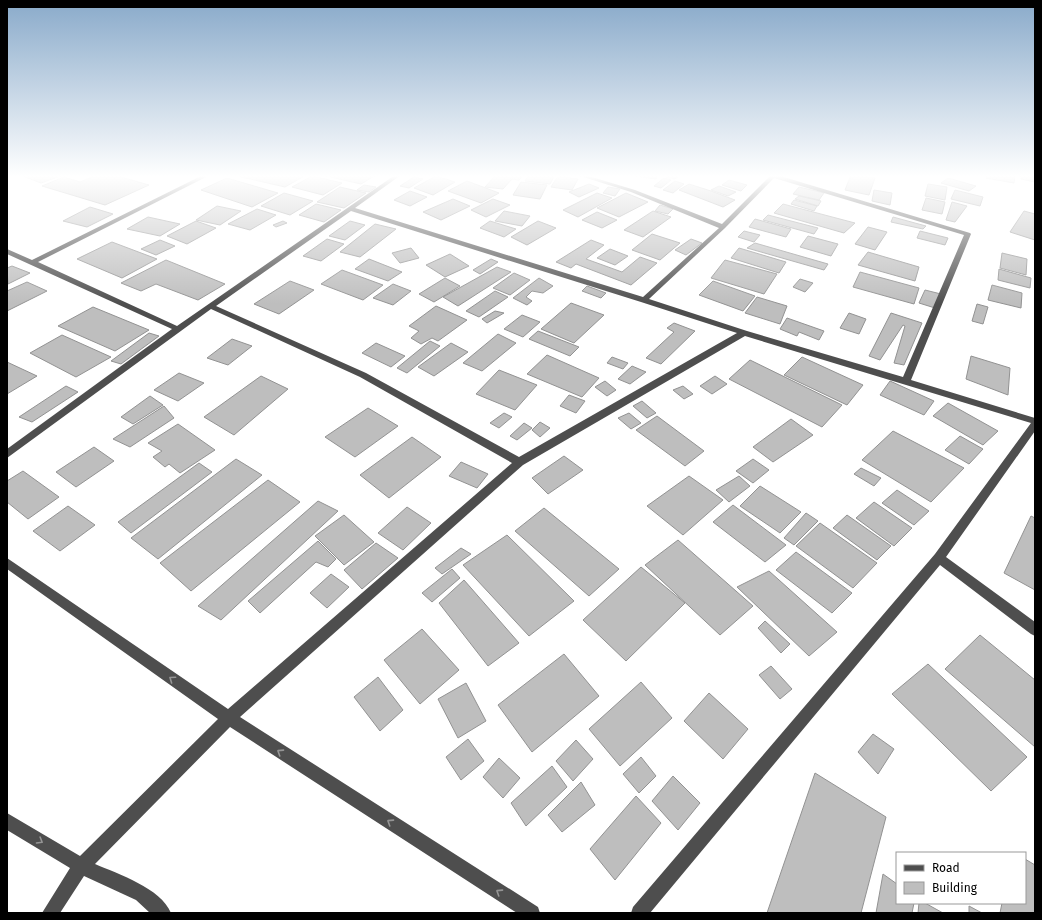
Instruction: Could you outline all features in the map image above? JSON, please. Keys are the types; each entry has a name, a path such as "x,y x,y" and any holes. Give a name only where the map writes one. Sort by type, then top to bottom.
{"street":[{"path":"33,262 121,218"},
{"path":"7,454 178,329 335,218"},
{"path":"381,218 644,300 744,333 906,381 1035,423 939,558 639,913"},
{"path":"701,218 723,227"},
{"path":"644,300 732,218"},
{"path":"906,381 968,234 914,218"},
{"path":"7,252 33,262 178,329"},
{"path":"210,306 363,375 519,462"},
{"path":"50,913 81,866 228,718 519,462 744,333"},
{"path":"939,558 1035,630"},
{"path":"7,563 228,718 532,913"},
{"path":"7,821 81,866 142,894 163,913"}],"building":[{"path":"69,218 105,218 87,227 63,221"},
{"path":"146,218 180,224 160,236 127,229"},
{"path":"199,218 231,218 220,225 196,220"},
{"path":"240,218 271,218 250,230 228,224"},
{"path":"309,218 330,218 324,222"},
{"path":"498,218 528,218 522,226 495,221"},
{"path":"586,218 612,218 617,220 602,228 582,220"},
{"path":"642,218 670,218 643,237 624,230"},
{"path":"765,218 779,218 818,228 814,234 763,220"},
{"path":"791,218 836,218 855,223 844,233"},
{"path":"893,218 896,218 926,226 923,229 891,222"},
{"path":"947,218 958,218 955,222 946,220"},
{"path":"1019,218 1035,218 1035,240 1010,232"},
{"path":"755,219 791,229 786,237 749,227"},
{"path":"196,221 216,228 187,244 167,236"},
{"path":"283,221 287,223 276,227 273,225"},
{"path":"350,221 365,225 345,240 329,236"},
{"path":"490,221 516,229 504,237 480,228"},
{"path":"538,221 556,228 527,245 511,237"},
{"path":"375,224 396,229 360,257 340,252"},
{"path":"868,227 887,232 875,250 855,244"},
{"path":"744,231 760,235 754,242 738,237"},
{"path":"920,231 948,238 945,245 917,238"},
{"path":"652,234 680,243 660,260 632,250"},
{"path":"808,236 838,244 831,256 800,247"},
{"path":"327,239 344,244 321,261 303,256"},
{"path":"691,239 702,243 686,255 675,250"},
{"path":"160,240 175,246 156,255 141,249"},
{"path":"591,240 604,245 586,259 622,272 640,257 657,263 631,285 576,264 571,268 556,262"},
{"path":"112,242 157,259 122,278 77,259"},
{"path":"755,243 828,264 824,270 747,248"},
{"path":"411,248 419,258 400,263 392,253"},
{"path":"739,248 786,262 779,273 731,258"},
{"path":"610,249 628,256 615,265 597,258"},
{"path":"868,252 919,267 915,281 858,265"},
{"path":"1002,253 1027,259 1026,275 1000,268"},
{"path":"450,254 469,266 445,277 426,265"},
{"path":"369,259 402,272 388,281 355,269"},
{"path":"491,259 498,262 480,274 473,270"},
{"path":"166,260 225,284 198,300 156,284 141,291 121,283"},
{"path":"725,260 777,274 764,294 711,278"},
{"path":"12,266 30,273 8,284 7,268"},
{"path":"497,267 511,272 458,306 443,297"},
{"path":"999,269 1031,278 1030,288 998,280"},
{"path":"342,270 383,285 363,300 321,284"},
{"path":"860,272 919,288 914,304 853,287"},
{"path":"514,273 530,280 510,295 493,288"},
{"path":"445,278 460,286 434,302 419,294"},
{"path":"539,278 553,286 543,293 532,291 526,297 532,301 527,305 513,298"},
{"path":"800,279 813,283 805,292 793,287"},
{"path":"290,281 314,290 279,314 254,304"},
{"path":"713,281 755,296 743,311 699,295"},
{"path":"27,282 47,291 7,311 7,291"},
{"path":"393,284 411,291 393,305 373,298"},
{"path":"992,285 1022,293 1021,308 988,300"},
{"path":"587,286 606,293 601,298 582,291"},
{"path":"925,290 941,294 935,308 919,303"},
{"path":"495,291 508,297 479,317 466,311"},
{"path":"757,297 787,306 780,324 745,313"},
{"path":"571,303 604,315 574,343 541,329"},
{"path":"977,304 988,307 983,324 972,321"},
{"path":"436,306 467,320 438,341 432,338 421,344 411,338 419,331 409,326"},
{"path":"93,307 149,330 115,351 58,326"},
{"path":"495,311 504,313 487,323 482,319"},
{"path":"849,313 866,319 859,334 840,328"},
{"path":"891,313 922,323 904,365 894,363 905,326 903,325 880,360 869,356"},
{"path":"522,315 540,322 523,337 504,329"},
{"path":"787,318 824,331 819,340 799,332 797,336 780,329"},
{"path":"674,323 695,331 661,364 646,358 674,332 667,328"},
{"path":"538,331 579,347 570,356 529,339"},
{"path":"149,333 159,336 121,364 111,361"},
{"path":"498,334 516,343 482,371 463,363"},
{"path":"62,335 111,357 76,377 30,353"},
{"path":"232,339 252,346 228,365 207,358"},
{"path":"430,341 440,346 407,373 397,368"},
{"path":"376,343 405,356 391,367 362,353"},
{"path":"451,343 468,352 434,376 418,367"},
{"path":"547,355 599,378 582,397 527,374"},
{"path":"971,356 1010,368 1008,395 966,379"},
{"path":"612,357 628,363 623,369 607,363"},
{"path":"802,357 863,385 847,405 784,375"},
{"path":"750,360 842,405 822,427 729,379"},
{"path":"7,362 37,376 7,394"},
{"path":"632,366 646,372 630,384 618,379"},
{"path":"499,370 537,385 515,410 476,394"},
{"path":"179,373 204,383 178,401 154,390"},
{"path":"261,376 288,389 234,435 204,417"},
{"path":"715,376 727,384 712,394 700,386"},
{"path":"605,381 616,390 607,396 595,387"},
{"path":"890,381 934,401 924,415 880,395"},
{"path":"66,386 78,392 32,422 19,417"},
{"path":"683,386 693,394 684,399 673,390"},
{"path":"569,395 585,401 576,413 560,406"},
{"path":"150,396 163,405 133,424 121,417"},
{"path":"642,401 656,413 647,418 633,406"},
{"path":"948,403 998,431 983,445 933,416"},
{"path":"164,406 174,418 130,447 113,439"},
{"path":"368,408 398,426 355,457 325,437"},
{"path":"504,413 512,417 499,428 490,423"},
{"path":"629,413 641,423 631,429 618,418"},
{"path":"657,416 704,451 685,466 636,430"},
{"path":"791,419 813,435 773,462 753,447"},
{"path":"540,422 550,428 540,437 532,430"},
{"path":"524,423 532,428 517,440 510,436"},
{"path":"178,424 215,450 180,473 169,464 165,467 153,457 162,451 148,443"},
{"path":"893,431 964,468 931,502 862,460"},
{"path":"960,436 983,449 969,464 945,450"},
{"path":"412,437 441,457 389,498 360,475"},
{"path":"94,447 114,461 76,487 56,472"},
{"path":"564,456 583,470 548,494 532,478"},
{"path":"236,459 262,475 158,559 131,538"},
{"path":"753,459 769,470 753,483 736,471"},
{"path":"461,462 488,474 477,488 449,476"},
{"path":"199,463 212,472 131,533 118,522"},
{"path":"861,468 881,478 874,486 854,474"},
{"path":"23,471 59,497 28,519 7,502 7,481"},
{"path":"689,476 723,500 683,535 647,506"},
{"path":"739,476 750,486 729,502 716,490"},
{"path":"268,480 300,502 191,591 160,563"},
{"path":"760,486 801,512 780,533 740,506"},
{"path":"897,490 929,511 914,525 882,503"},
{"path":"318,501 338,511 221,620 198,606"},
{"path":"874,502 912,528 894,546 856,518"},
{"path":"733,505 786,545 765,562 713,522"},
{"path":"68,506 95,525 60,551 33,531"},
{"path":"407,507 431,523 403,550 378,533"},
{"path":"544,508 619,569 589,596 515,531"},
{"path":"806,513 818,521 794,545 784,538"},
{"path":"344,515 374,542 344,565 315,536"},
{"path":"847,515 891,546 877,560 833,528"},
{"path":"1031,516 1035,518 1035,590 1004,573"},
{"path":"820,523 877,563 853,588 796,546"},
{"path":"507,535 574,601 529,636 463,565"},
{"path":"678,540 753,606 720,635 645,565"},
{"path":"318,541 336,559 328,567 316,562 260,613 248,601"},
{"path":"376,543 398,558 362,589 344,570"},
{"path":"461,548 471,554 442,574 435,568"},
{"path":"796,552 852,593 832,613 776,570"},
{"path":"641,567 685,603 626,661 583,620"},
{"path":"452,569 460,578 432,602 422,593"},
{"path":"769,571 837,632 809,656 737,587"},
{"path":"331,574 349,587 327,608 310,593"},
{"path":"464,580 519,643 488,666 439,603"},
{"path":"765,621 790,644 781,653 758,628"},
{"path":"422,629 459,670 420,704 384,660"},
{"path":"980,635 1035,680 1035,747 945,669"},
{"path":"564,654 599,696 532,752 498,705"},
{"path":"928,664 1027,757 991,791 892,694"},
{"path":"771,666 792,689 780,699 759,675"},
{"path":"378,677 403,710 380,731 354,697"},
{"path":"641,682 672,718 620,766 589,729"},
{"path":"466,683 486,721 458,738 438,699"},
{"path":"709,693 748,729 723,759 684,721"},
{"path":"873,734 894,749 878,774 858,752"},
{"path":"468,739 484,761 461,780 446,757"},
{"path":"576,740 593,759 573,781 556,761"},
{"path":"641,757 656,776 639,793 623,774"},
{"path":"499,758 520,778 503,798 483,777"},
{"path":"552,766 567,787 526,826 511,803"},
{"path":"815,773 886,817 861,913 767,913"},
{"path":"673,776 700,803 678,830 652,801"},
{"path":"581,782 595,805 562,832 548,815"},
{"path":"636,796 661,823 615,880 590,849"},
{"path":"1026,860 1035,865 1035,913 1000,913 1002,904 1026,904"},
{"path":"883,874 896,883 896,904 914,904 912,913 876,913"},
{"path":"919,904 927,904 943,913 918,913"},
{"path":"969,906 982,913 969,913"}]}
